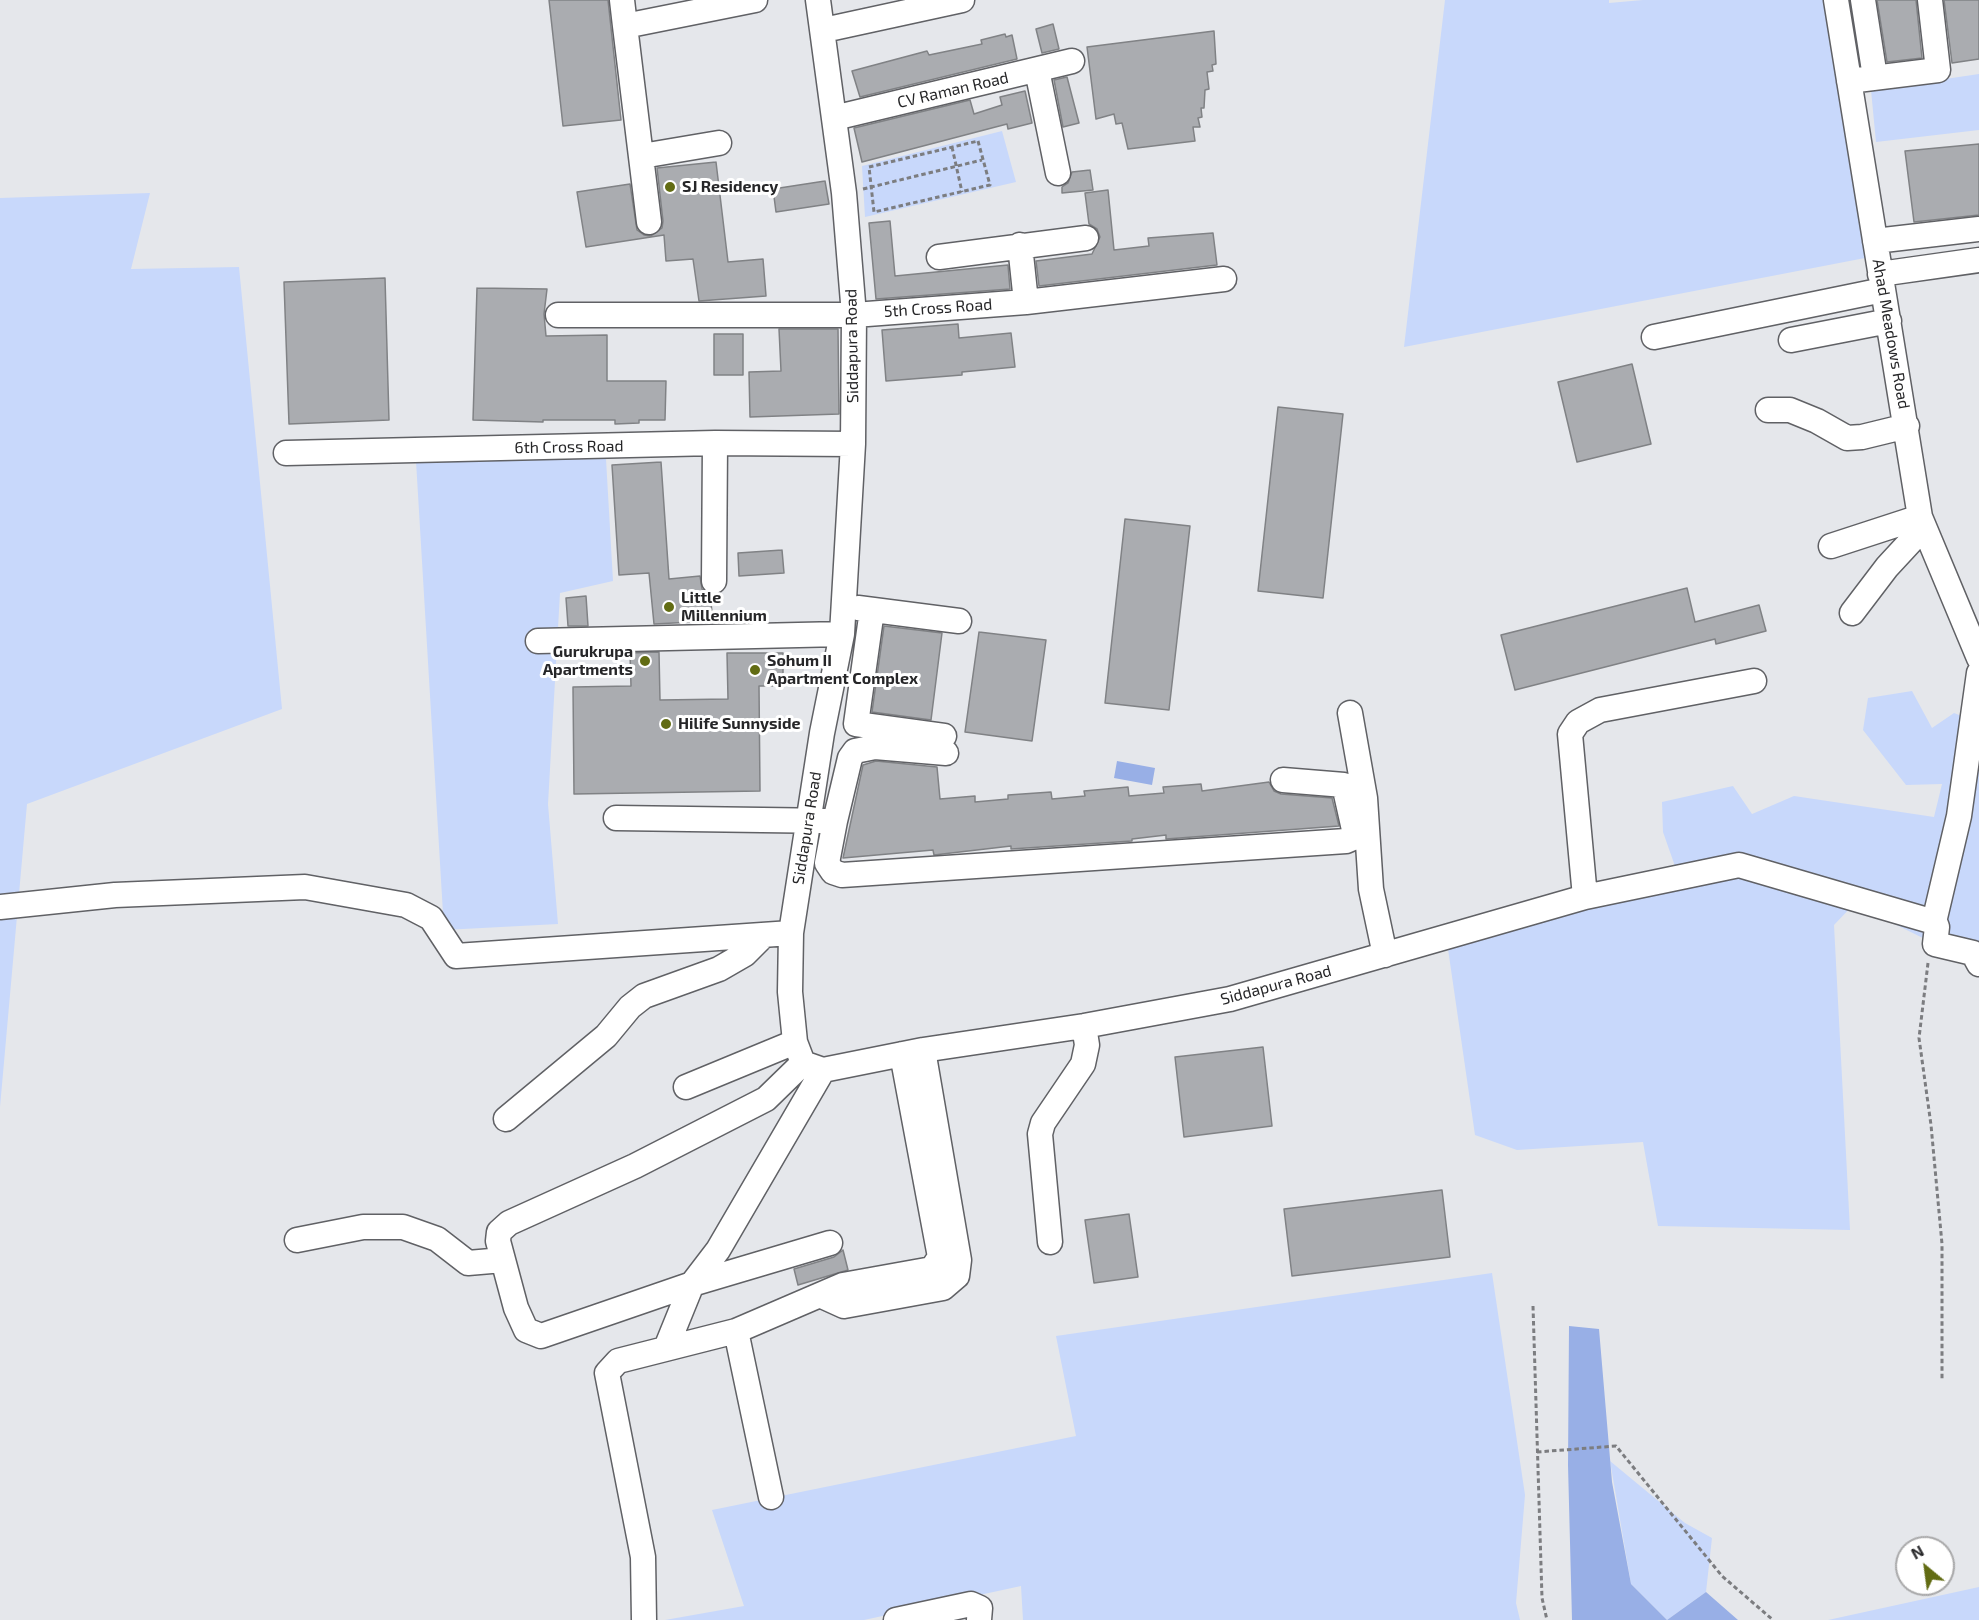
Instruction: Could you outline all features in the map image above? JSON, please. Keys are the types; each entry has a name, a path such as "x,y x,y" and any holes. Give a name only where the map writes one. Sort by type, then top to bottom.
{"street":[{"path":"622,0 649,222"},
{"path":"625,26 755,0"},
{"name":"Siddapura Road","path":"818,0 824,30 854,315 853,444 842,634 822,733 791,933 790,992 807,1058 912,1052 1084,1026 1230,999 1585,897 1739,865 1934,922 1934,919"},
{"path":"824,30 962,0"},
{"name":"Ahad Meadows Road","path":"1836,0 1922,522 1979,658"},
{"path":"1863,0 1875,77"},
{"path":"1849,81 1938,70 1930,0"},
{"name":"CV Raman Road","path":"834,118 1072,61"},
{"path":"1037,70 1058,173"},
{"path":"642,156 719,143"},
{"path":"1875,241 1979,229"},
{"path":"939,257 1086,238"},
{"path":"1020,245 1026,302"},
{"path":"1653,337 1979,260"},
{"name":"5th Cross Road","path":"558,315 854,315 1026,302 1224,279"},
{"path":"1791,340 1889,321"},
{"path":"1768,410 1790,410 1817,421 1847,438 1862,437 1907,426"},
{"path":"714,581 715,443"},
{"name":"6th Cross Road","path":"286,453 715,443 853,444"},
{"path":"1832,546 1922,522"},
{"path":"1852,613 1922,522"},
{"path":"843,606 959,621"},
{"path":"872,610 856,724 945,744 875,747 855,751 849,758 827,863 833,872 842,875 1346,841 1353,838 1355,834 1344,785 1282,780"},
{"path":"538,641 842,634"},
{"path":"1979,673 1959,816 1934,919 1937,927 1935,944 1972,953 1979,964"},
{"path":"1585,897 1570,734 1578,722 1600,710 1754,681"},
{"path":"1350,713 1365,798 1371,889 1386,955"},
{"path":"616,818 835,821"},
{"path":"0,907 115,895 305,886 406,905 431,918 456,956 791,933"},
{"path":"506,1119 606,1036 630,1007 644,996 720,969 745,954 764,935"},
{"path":"1050,1242 1040,1134 1043,1123 1083,1064 1087,1045 1084,1026"},
{"path":"644,1620 643,1557 607,1373 618,1361 736,1331 822,1296 843,1285 932,1269 940,1257 912,1052"},
{"path":"686,1087 807,1058"},
{"path":"807,1058 766,1099 635,1166 509,1223 499,1232 498,1241 516,1308 526,1330 541,1336 692,1284 830,1243"},
{"path":"666,1348 692,1284 718,1250 807,1058"},
{"path":"297,1240 363,1227 402,1227 436,1239 468,1263 503,1260"},
{"path":"736,1331 771,1497"},
{"path":"896,1620 971,1604 980,1608 980,1620"}],"path":[{"path":"978,141 990,185 874,212 869,167 951,147 978,141"},
{"path":"951,147 962,192"},
{"path":"870,188 983,160"},
{"path":"1929,957 1919,1038 1931,1125 1942,1244 1942,1380"},
{"path":"1533,1306 1542,1598 1547,1620"},
{"path":"1537,1452 1616,1446 1722,1576 1773,1620"}],"shaded area":[{"path":"1445,0 1609,0 1609,3 1643,0 1824,0 1865,258 1404,347"},
{"path":"1979,74 1979,130 1876,142 1871,90"},
{"path":"1002,131 1016,182 865,217 862,166"},
{"path":"150,193 131,269 239,267 282,709 27,804 0,1107 0,198"},
{"path":"606,459 613,581 560,593 548,804 558,924 444,930 416,461"},
{"path":"1912,691 1932,728 1954,713 1979,723 1979,941 1935,944 1854,904 1834,925 1850,1230 1658,1226 1643,1142 1517,1150 1475,1135 1447,942 1676,869 1663,832 1662,802 1733,786 1752,814 1794,796 1934,817 1942,784 1906,785 1863,730 1868,698"},
{"path":"1117,761 1155,768 1152,785 1114,778"},
{"path":"1492,1273 1525,1495 1516,1603 1520,1620 1023,1620 1021,1586 864,1620 665,1620 744,1606 712,1510 1076,1436 1056,1336"},
{"path":"1569,1326 1599,1329 1612,1482 1631,1584 1667,1620 1572,1620 1568,1465"},
{"path":"1610,1461 1685,1523 1712,1538 1706,1592 1667,1620 1631,1584"},
{"path":"1979,1587 1979,1620 1828,1620 1938,1596 1955,1596 1955,1592"},
{"path":"1706,1592 1738,1620 1667,1620"}],"building":[{"path":"549,0 608,0 621,120 563,126"},
{"path":"1877,0 1916,0 1922,58 1887,62"},
{"path":"1944,0 1979,0 1979,59 1952,63"},
{"path":"1053,24 1059,49 1042,53 1036,29"},
{"path":"1214,31 1216,64 1212,65 1213,71 1207,72 1209,89 1205,90 1204,108 1201,108 1202,117 1198,118 1200,127 1193,127 1195,141 1128,149 1122,123 1116,124 1114,114 1096,119 1087,47"},
{"path":"1005,34 1006,37 1012,35 1017,59 860,97 852,71 927,51 929,55 982,44 981,40"},
{"path":"1067,77 1079,123 1063,127 1054,80"},
{"path":"1025,91 1032,123 1008,129 1007,124 862,162 854,128 970,100 974,114 1002,105 1000,97"},
{"path":"1979,144 1979,215 1914,222 1905,151"},
{"path":"716,162 728,262 763,259 766,296 699,301 693,259 666,261 664,235 586,247 577,192 630,184 637,230 644,235 651,236 662,228 663,221 657,168"},
{"path":"1090,170 1093,190 1062,193 1062,187 1068,183 1072,172"},
{"path":"825,181 829,204 776,212 773,189"},
{"path":"1108,190 1114,250 1149,246 1148,238 1213,233 1217,265 1039,286 1036,261 1092,254 1100,237 1097,229 1089,224 1085,193"},
{"path":"890,221 895,276 1008,265 1010,289 876,299 869,223"},
{"path":"385,278 389,420 289,424 284,282"},
{"path":"477,288 547,289 544,314 546,336 607,335 607,381 666,381 665,420 639,420 639,423 615,424 615,420 543,420 543,422 473,420"},
{"path":"958,324 959,338 1011,333 1015,367 962,372 962,375 886,381 882,330"},
{"path":"779,329 838,329 839,414 750,417 749,372 781,371"},
{"path":"714,334 743,334 743,375 714,375"},
{"path":"1632,364 1651,444 1577,462 1558,382"},
{"path":"1278,407 1343,414 1323,598 1258,591"},
{"path":"661,462 669,579 700,576 702,589 710,594 713,621 654,624 649,573 619,575 612,465"},
{"path":"1125,519 1190,526 1169,710 1105,703"},
{"path":"782,550 784,573 739,576 738,553"},
{"path":"1687,588 1695,622 1759,605 1766,631 1716,644 1715,639 1515,690 1501,635"},
{"path":"586,596 588,626 568,626 566,598"},
{"path":"884,626 942,633 931,720 872,712"},
{"path":"979,632 1046,640 1032,741 965,732"},
{"name":"Hilife Sunnyside","path":"659,652 660,700 728,699 727,653 783,653 783,686 759,686 760,791 574,794 573,687 631,686 630,653"},
{"path":"876,761 937,767 940,799 975,796 975,802 1008,799 1008,795 1051,792 1052,799 1085,796 1084,791 1128,787 1129,796 1164,793 1163,787 1201,784 1202,791 1269,782 1274,791 1281,794 1332,798 1339,826 1166,839 1166,835 1132,839 1132,841 1011,849 1011,846 934,855 933,850 843,858 863,765"},
{"path":"1263,1047 1272,1126 1184,1137 1175,1057"},
{"path":"1442,1190 1450,1257 1292,1276 1284,1209"},
{"path":"1129,1214 1138,1277 1094,1283 1085,1220"},
{"path":"843,1250 848,1270 798,1285 794,1269 834,1257"}],"place":[{"name":"SJ Residency","path":"670,187"},
{"name":"Little Millennium","path":"669,607"},
{"name":"Gurukrupa Apartments","path":"645,661"},
{"name":"Sohum II Apartment Complex","path":"755,670"},
{"name":"Hilife Sunnyside","path":"666,724"}]}
